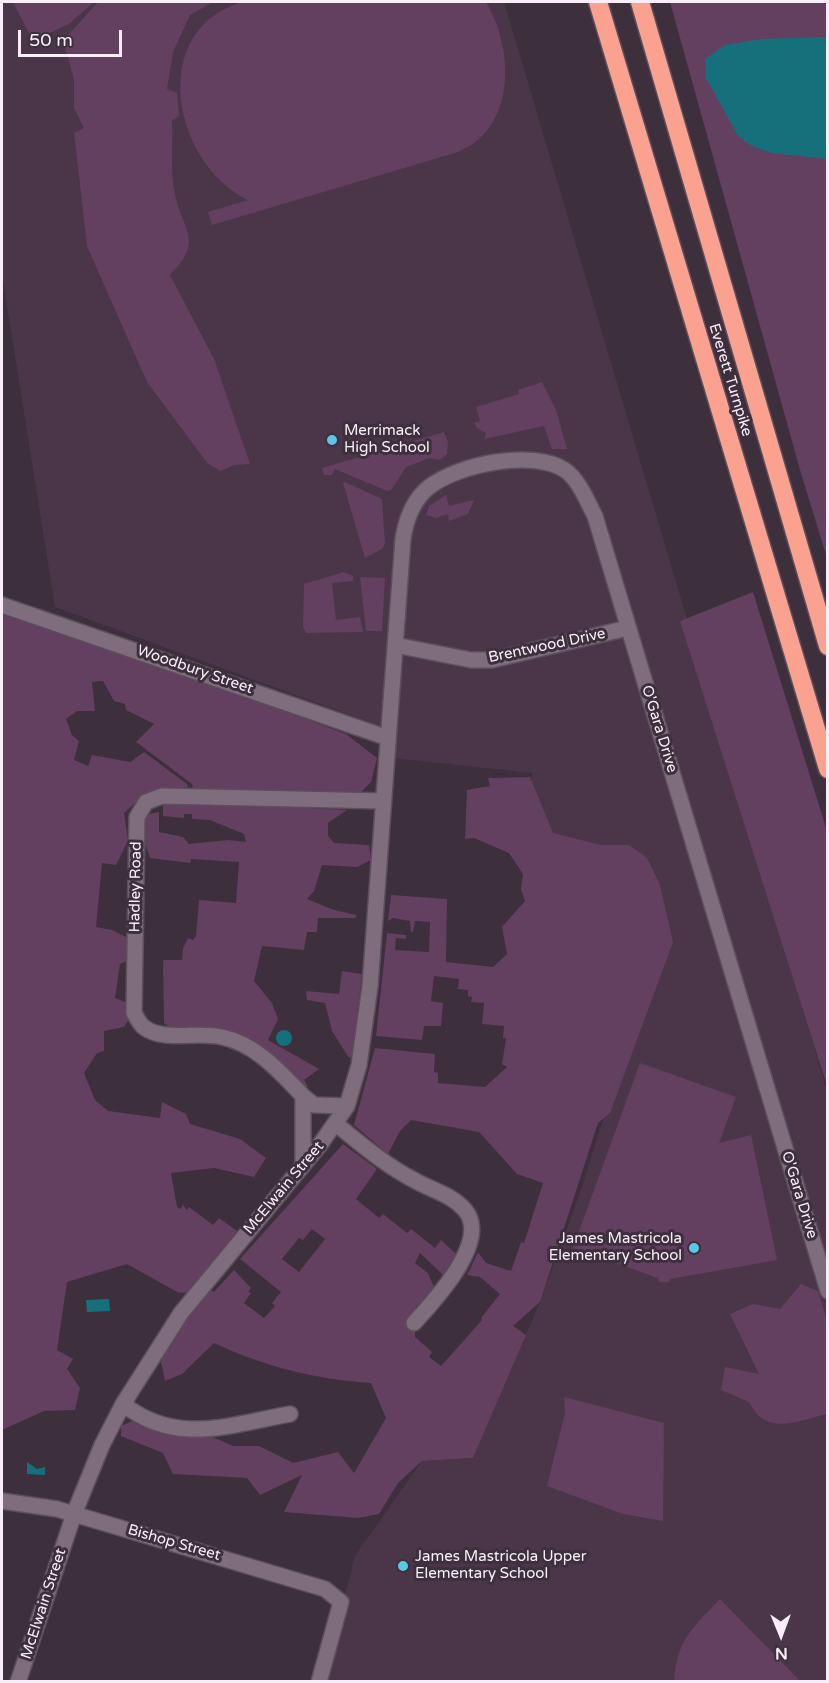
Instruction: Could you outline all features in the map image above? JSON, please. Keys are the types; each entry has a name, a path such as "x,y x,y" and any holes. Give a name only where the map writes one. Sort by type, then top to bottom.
{"highway":[{"name":"Everett Turnpike","path":"598,2 828,769"},
{"name":"Everett Turnpike","path":"640,2 828,646"}],"street":[{"name":"O'Gara Drive","path":"395,645 403,539 408,517 428,488 453,474 524,459 554,464 575,480 595,516 828,1291"},
{"name":"Woodbury Street","path":"2,604 388,738"},
{"name":"Brentwood Drive","path":"395,645 471,660 492,660 628,628"},
{"name":"McElwain Street","path":"18,1682 74,1514 102,1446 123,1404 181,1313 303,1166 347,1106 359,1065 367,1014 395,645"},
{"name":"Hadley Road","path":"347,1106 314,1105 253,1049 223,1037 158,1034 143,1028 134,1013 137,817 146,802 162,796 383,801"},
{"path":"303,1096 303,1166"},
{"path":"336,1124 397,1170 441,1192 466,1211 471,1226 465,1257 448,1286 414,1323"},
{"path":"123,1404 158,1425 187,1430 214,1428 290,1414"},
{"name":"Bishop Street","path":"2,1501 74,1514 309,1582 334,1594 341,1602 319,1682"}],"shaded area":[{"name":"Merrimack High School","path":"2,2 504,2 827,1091 827,1681 323,1681 355,1556 422,1461 473,1458 540,1302 580,1193 659,942 525,848 532,773 393,758 394,731 55,607 2,274"},
{"path":"13,2 94,2 69,24 33,41"},
{"path":"98,2 213,2 190,15 173,52 167,89 177,93 179,116 172,120 173,177 175,195 189,236 186,253 170,275 214,359 250,464 234,465 221,471 208,464 147,382 87,246 74,133 84,128 74,108 74,79 63,41"},
{"path":"242,2 486,2 502,42 505,64 505,85 500,106 491,125 477,140 458,152 212,225 208,212 248,200 222,182 202,157 188,128 181,98 182,67 192,40 212,17"},
{"path":"670,2 827,2 827,558 800,470"},
{"path":"542,382 556,410 567,449 552,449 544,426 484,439 486,433 477,428 474,423 480,421 476,407 519,394 518,390"},
{"path":"444,432 448,442 447,454 439,460 430,458 406,467 392,489 387,491 335,469 332,475 324,475 322,468"},
{"path":"343,483 382,499 385,544 382,549 365,558"},
{"path":"446,495 449,506 474,500 468,514 449,521 448,514 436,518 426,515 429,506"},
{"path":"344,572 353,576 353,581 332,583 336,620 360,617 363,632 306,633 303,627 304,584"},
{"path":"360,577 385,578 382,631 366,631"},
{"path":"753,592 827,831 827,1086 680,621"},
{"path":"2,614 58,627 346,734 377,758 371,782 353,800 195,797 192,784 136,742 154,724 126,710 125,704 114,701 103,681 92,682 95,711 77,711 66,719 72,735 79,741 74,760 88,766 92,755 130,762 144,752 187,784 189,791 144,795 124,813 128,841 116,865 102,863 96,927 112,930 128,938 129,960 120,964 115,998 128,1003 129,1019 124,1027 104,1031 104,1051 97,1053 84,1073 95,1100 108,1111 160,1118 162,1102 186,1114 190,1124 240,1139 266,1158 254,1177 214,1168 171,1173 177,1207 180,1209 183,1205 187,1210 189,1207 213,1225 219,1218 237,1231 190,1292 179,1293 127,1264 67,1282 57,1350 73,1359 67,1369 80,1388 75,1410 44,1411 2,1430"},
{"path":"530,777 553,833 601,845 629,845 647,858 660,885 673,942 610,1113 598,1123 540,1302 513,1326 526,1335 473,1458 422,1461 398,1483 379,1514 358,1518 284,1512 302,1475 260,1495 247,1478 173,1474 163,1453 121,1436 121,1426 142,1417 197,1430 233,1446 259,1446 293,1463 338,1452 354,1473 386,1418 371,1383 310,1375 252,1359 214,1343 182,1374 165,1381 161,1362 181,1313 203,1286 214,1292 234,1270 251,1288 248,1292 251,1293 244,1303 264,1318 275,1306 272,1303 281,1292 240,1259 343,1144 377,1169 356,1199 379,1218 383,1214 407,1233 411,1229 435,1248 441,1240 456,1254 443,1275 420,1253 415,1263 428,1273 434,1287 418,1308 416,1305 415,1337 432,1352 429,1357 441,1366 482,1320 481,1318 500,1294 480,1277 467,1275 478,1252 486,1263 511,1271 521,1242 524,1243 543,1183 517,1174 479,1132 411,1120 400,1131 388,1154 354,1125 375,1048 435,1054 434,1072 438,1073 438,1083 485,1087 507,1067 502,1064 506,1038 503,1038 504,1026 482,1024 484,1003 471,1002 472,997 468,996 468,990 458,989 459,979 434,976 431,1001 443,1003 441,1026 424,1026 422,1040 376,1036 387,933 406,935 406,939 396,938 395,950 429,952 430,922 415,921 413,932 411,932 410,921 393,918 388,921 391,895 447,899 446,962 493,967 507,954 502,927 525,901 521,889 523,874 509,853 474,838 465,839 467,790 490,786 488,778","holes":["312,1229 325,1239 299,1272 282,1259 299,1238 303,1240"]},
{"path":"163,801 347,810 328,823 328,836 334,843 369,845 371,860 357,867 322,865 314,891 307,899 334,910 356,915 356,918 318,918 317,932 307,932 304,950 262,946 254,981 272,1003 278,1019 268,1040 319,1069 304,1080 308,1087 294,1081 276,1060 173,1030 164,1023 163,960 182,960 183,948 188,938 193,940 196,936 199,900 236,903 239,862 191,859 190,863 150,858 145,843 144,815 159,812 159,832 183,837 189,844 228,840 246,842 244,834 210,820 192,819 192,814 184,814 184,818 163,816"},
{"path":"342,971 362,976 352,1057 349,1058 332,1031 325,1003 307,1000 306,991 339,994"},
{"path":"640,1063 736,1097 719,1143 751,1135 777,1260 670,1279 669,1282 659,1282 658,1278 573,1248"},
{"path":"801,1284 818,1291 827,1320 827,1414 793,1423 773,1423 764,1420 756,1413 749,1402 721,1390 725,1367 759,1374 730,1314 753,1304 780,1309"},
{"path":"564,1397 664,1423 663,1521 623,1514 547,1486 565,1413"},
{"path":"720,1599 800,1681 674,1681 682,1645 701,1618"}],"water":[{"path":"827,37 827,159 772,153 752,146 738,136 706,78 705,59 725,45 761,39"},
{"path":"284,1030 292,1038 284,1046 276,1038"},
{"path":"109,1299 110,1311 87,1312 86,1300"},
{"path":"27,1462 37,1469 45,1467 45,1475 27,1474"}],"place":[{"name":"Merrimack High School","path":"332,440"},
{"name":"James Mastricola Elementary School","path":"694,1248"},
{"name":"James Mastricola Upper Elementary School","path":"403,1566"}]}
